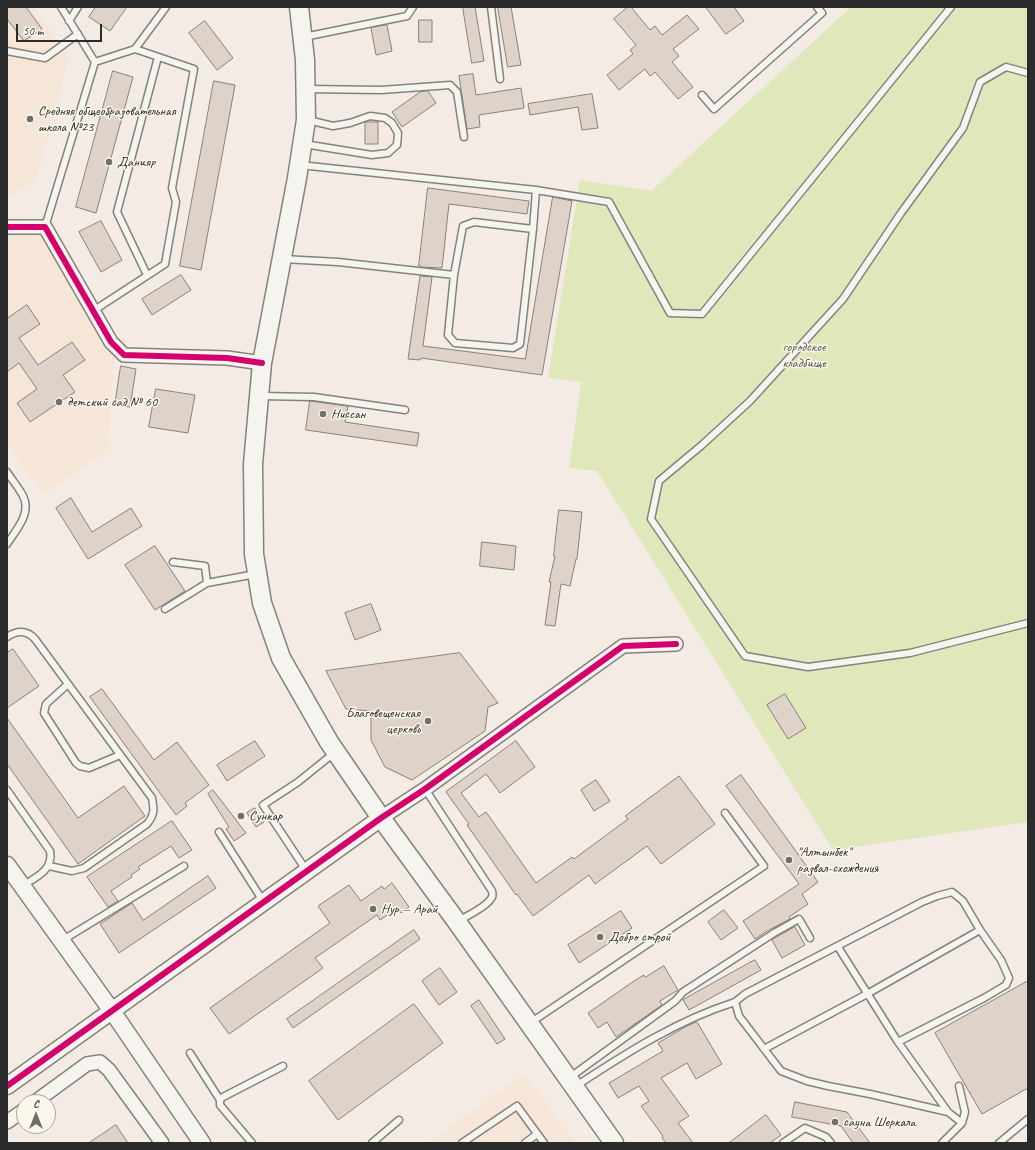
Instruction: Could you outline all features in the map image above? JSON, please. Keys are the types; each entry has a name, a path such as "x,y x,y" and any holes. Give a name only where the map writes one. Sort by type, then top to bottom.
{"main road":[{"path":"299,7 303,37 306,120 262,363 253,464 254,554 262,603 281,658 335,752 614,1143"}],"street":[{"path":"7,227 45,227 111,342 124,355 227,358 262,363"},
{"path":"7,1086 381,818 425,789 623,646 676,644"},
{"path":"7,865 112,1011 202,1143"},
{"path":"46,1094 86,1064 100,1062 109,1070 162,1143"},
{"path":"7,1122 16,1116"}],"lane":[{"path":"45,227 95,62 61,7"},
{"path":"69,21 78,7"},
{"path":"95,62 135,49 166,7"},
{"path":"303,37 407,16 413,7"},
{"path":"491,7 500,79"},
{"path":"702,95 714,109 822,13 817,7"},
{"path":"299,165 536,190 609,202 670,313 702,314 951,7"},
{"path":"7,51 45,58 78,34"},
{"path":"93,311 165,264 176,202 172,188 194,69 135,49"},
{"path":"147,275 117,212 158,57"},
{"path":"1028,73 1006,67 980,82 962,128 901,213 843,298 750,401 702,445 658,480 652,519 745,656 808,667 910,653 1028,623"},
{"path":"306,89 381,90 450,85 457,92 464,137"},
{"path":"302,143 372,155 388,153 397,145 398,133 392,123 385,118 370,116 350,123 333,126 306,120"},
{"path":"534,229 474,222 463,226 454,275 448,335 455,343 513,348 520,344 534,229 536,190"},
{"path":"282,259 338,262 454,275"},
{"path":"259,396 314,397 405,410"},
{"path":"7,472 23,496 26,505 23,520 7,544"},
{"path":"173,562 205,566 207,583"},
{"path":"165,609 207,583 257,574"},
{"path":"7,637 20,631 32,636 152,798 154,812 152,819 84,868 72,871 49,866"},
{"path":"68,684 46,704 44,713 76,763 80,766 89,768 120,754"},
{"path":"307,872 263,805 298,782 335,752"},
{"path":"425,789 492,891 493,895 491,900 457,922"},
{"path":"7,790 50,851 51,859 49,866 43,873 22,886"},
{"path":"529,1024 764,866 726,813"},
{"path":"219,832 264,903"},
{"path":"62,941 184,866"},
{"path":"571,1083 609,1065 678,1025 735,1002 745,994 922,902 952,892 963,901 980,930 1001,960 1009,978 1006,985 984,998 898,1042"},
{"path":"571,1083 675,1001 683,992 774,932 799,919 810,938"},
{"path":"764,1049 867,994 980,930"},
{"path":"838,947 898,1042 948,1112 962,1123"},
{"path":"735,1002 739,1016 781,1071 808,1081 828,1086 948,1112"},
{"path":"190,1053 220,1100 220,1105 252,1143"},
{"path":"220,1100 223,1097 283,1066"},
{"path":"942,1143 962,1123 965,1112 959,1086"},
{"path":"462,1143 516,1106 544,1143"},
{"path":"999,1143 1028,1118"},
{"path":"372,1143 399,1120"},
{"path":"783,1143 805,1128 826,1137 831,1143"},
{"path":"525,1143 537,1134"}],"shaded area":[{"name":"Средняя общеобразовательная школа №23","path":"7,7 34,7 69,58 36,180 7,198"},
{"name":"детский сад № 60","path":"7,235 44,236 114,359 108,450 44,495 7,445"},
{"path":"524,1073 575,1143 429,1143"}],"green space":[{"name":"городское кладбище","path":"851,7 1028,7 1028,822 833,850 597,471 569,468 581,382 548,378 580,180 651,191"}],"building":[{"path":"7,7 26,7 42,29 24,41 7,19"},
{"path":"96,7 127,7 110,31 89,17"},
{"path":"463,7 475,7 484,61 472,63"},
{"path":"498,7 511,7 521,65 508,67"},
{"path":"628,7 631,7 650,30 655,26 662,35 687,15 699,29 673,49 679,56 672,62 693,87 678,99 655,72 650,76 645,69 619,90 607,75 633,54 630,50 636,45 614,19"},
{"path":"706,7 734,7 744,21 726,34"},
{"path":"419,20 432,20 432,42 419,42"},
{"path":"205,21 233,58 217,70 189,33"},
{"path":"387,25 392,51 376,55 371,28"},
{"path":"113,71 133,77 96,213 76,207"},
{"path":"473,74 476,95 521,88 524,108 479,115 480,127 467,129 459,76"},
{"path":"214,81 235,85 201,270 180,266"},
{"path":"428,91 436,103 402,127 392,112 420,92"},
{"path":"592,94 598,128 582,130 578,107 530,115 528,104"},
{"path":"378,122 378,144 365,144 365,123"},
{"path":"428,188 529,201 527,214 449,204 442,268 421,267 419,266"},
{"path":"553,197 572,201 542,375 421,358 420,360 408,359 420,276 432,277 423,346 525,359"},
{"path":"101,221 122,260 101,272 79,232"},
{"path":"181,275 191,290 152,315 142,299"},
{"path":"27,305 40,324 19,338 38,365 72,342 85,360 63,375 75,392 30,422 17,403 37,389 19,363 7,372 7,319"},
{"path":"121,366 136,369 130,407 115,405"},
{"path":"156,389 195,395 188,433 149,427"},
{"path":"310,401 348,406 345,422 419,433 417,446 306,430"},
{"path":"71,498 92,532 131,508 142,526 88,559 56,508"},
{"path":"559,510 582,512 577,559 570,586 561,584 555,626 545,625 551,582 549,582 555,556"},
{"path":"482,542 516,546 514,570 480,566"},
{"path":"155,546 185,591 155,610 125,565"},
{"path":"371,604 381,630 355,640 345,613"},
{"path":"13,649 39,686 7,708 7,653"},
{"name":"Благовещенская церковь","path":"460,653 498,703 488,707 485,731 412,780 385,767 371,740 371,711 346,709 326,671"},
{"path":"102,689 154,760 177,742 209,785 185,803 187,806 176,815 90,697"},
{"path":"785,694 806,728 788,739 767,705"},
{"path":"7,718 78,818 124,786 145,816 78,864 7,764"},
{"path":"255,741 265,756 227,781 217,765"},
{"path":"516,741 535,767 500,793 486,774 461,793 479,817 486,812 536,883 572,857 574,859 628,819 625,816 679,776 715,824 661,864 647,846 595,884 589,875 533,916 517,894 516,895 446,792"},
{"path":"741,775 818,882 802,894 808,904 789,917 790,919 755,939 743,921 799,884 726,786"},
{"path":"596,780 610,801 594,811 581,790"},
{"path":"213,790 246,833 234,841 226,829 229,827 208,794"},
{"path":"255,808 264,822 256,827 247,813"},
{"path":"172,821 192,850 179,858 171,846 138,867 140,869 131,875 132,877 111,891 118,901 108,907 87,877"},
{"path":"208,876 216,888 119,953 100,924 132,903 143,920"},
{"path":"392,883 409,907 401,913 398,908 380,920 377,915 315,958 323,968 229,1034 210,1008 330,923 318,906 349,885 361,901 382,886 384,889"},
{"path":"724,910 738,928 721,940 708,922"},
{"name":"Добро строй","path":"621,911 632,928 579,963 568,945"},
{"path":"795,927 805,945 782,958 772,940"},
{"path":"414,930 420,939 293,1028 287,1019"},
{"path":"755,960 761,970 689,1010 683,1000"},
{"path":"664,966 678,990 660,1001 662,1005 616,1037 607,1022 598,1028 588,1013 634,981 644,975 645,977"},
{"path":"440,968 457,992 439,1005 422,981"},
{"path":"1028,981 1028,1088 982,1114 935,1033"},
{"path":"479,1000 505,1039 497,1044 471,1006"},
{"path":"414,1004 443,1043 338,1120 309,1081"},
{"path":"697,1022 722,1064 696,1079 687,1063 661,1078 689,1116 678,1123 693,1143 666,1143 662,1138 663,1136 641,1106 649,1101 639,1086 618,1098 609,1083 663,1051 658,1043 685,1027"},
{"name":"сауна Шеркала","path":"795,1102 847,1112 870,1143 853,1143 841,1126 792,1117"},
{"path":"766,1115 781,1135 770,1143 729,1143"},
{"path":"116,1125 128,1143 89,1143"}],"cycle path":[{"path":"7,227 45,227 111,342 124,355 227,358 262,363"},
{"path":"7,1086 381,818 425,789 623,646 676,644"}],"place":[{"name":"Средняя общеобразовательная школа №23","path":"30,119"},
{"name":"Данияр","path":"109,162"},
{"name":"детский сад № 60","path":"59,402"},
{"name":"Ниссан","path":"323,414"},
{"name":"Благовещенская церковь","path":"428,721"},
{"name":"Сункар","path":"241,816"},
{"name":"\"Алтынбек\" развал-схождения","path":"789,860"},
{"name":"Нур — Арай","path":"373,909"},
{"name":"Добро строй","path":"600,937"},
{"name":"сауна Шеркала","path":"835,1122"}]}
